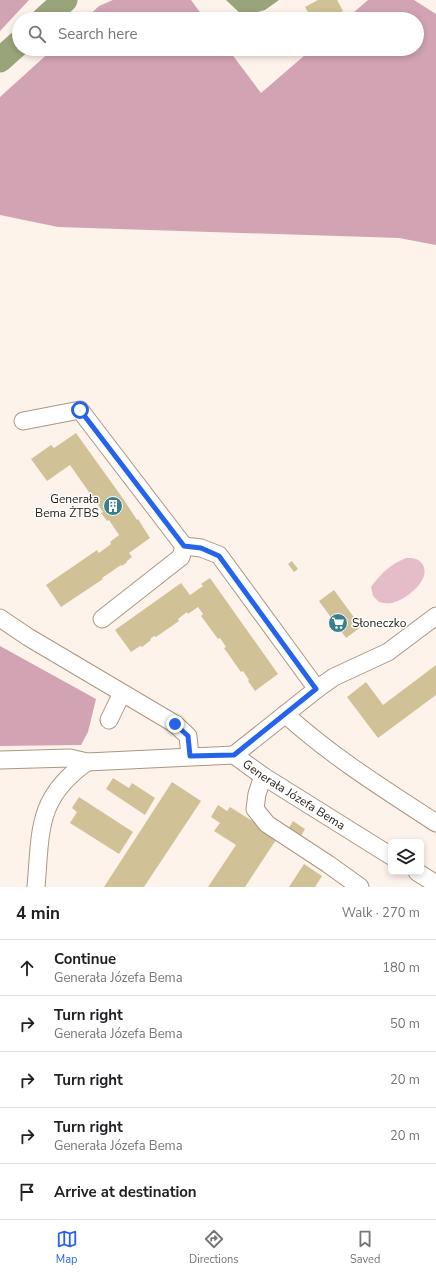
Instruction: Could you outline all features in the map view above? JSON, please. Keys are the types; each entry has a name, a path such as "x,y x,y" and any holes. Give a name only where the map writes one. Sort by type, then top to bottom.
{"street":[{"path":"23,421 80,410 184,546 201,548 219,556 316,689"},
{"path":"102,619 181,558 184,546"},
{"name":"Generała Józefa Bema","path":"388,854 263,776 234,755 334,676 388,652 436,616"},
{"path":"0,618 28,637 175,724 188,736 190,756"},
{"path":"109,720 122,693"},
{"path":"285,714 304,732 373,783 436,822"},
{"path":"0,760 70,758 87,762 234,755"},
{"path":"36,887 42,824 46,809 58,788 73,771 87,762"},
{"path":"263,776 257,794 255,809 267,824 360,887"},
{"path":"421,875 436,884"}],"shaded area":[{"path":"0,0 29,0 18,12 12,12 12,18 0,31"},
{"path":"113,0 191,0 200,12 93,12 99,6"},
{"path":"226,0 279,0 265,10 258,12 239,12"},
{"path":"368,0 414,0 436,14 436,245 399,238 58,227 0,215 0,97 45,56 233,56 261,93 304,56 424,56 424,12 354,12"},
{"path":"406,558 418,560 423,565 425,571 424,577 416,588 404,598 392,603 379,602 373,596 371,587 387,570"},
{"path":"0,646 96,699 88,732 81,745 0,746"}],"building":[{"path":"318,0 337,0 343,11 308,12 305,7"},
{"name":"Generała Bema ŻTBS","path":"76,433 150,538 129,553 132,557 122,566 121,565 61,607 46,585 97,550 99,553 111,544 110,542 119,535 109,520 107,521 101,513 103,512 70,465 47,481 31,459 51,445 54,448"},
{"path":"292,561 298,569 294,572 288,564"},
{"path":"210,578 278,674 255,691 243,671 241,672 224,648 226,647 220,638 218,639 201,616 203,614 198,607 188,614 187,612 178,619 179,621 156,637 154,636 142,647 140,646 131,652 115,630 181,583 190,595 203,586 201,584"},
{"path":"334,590 361,627 346,638 319,601"},
{"path":"436,665 436,695 378,738 347,697 366,682 383,705"},
{"path":"113,778 129,788 132,783 155,798 145,815 106,789"},
{"path":"172,782 201,801 144,887 104,887"},
{"path":"79,797 133,832 119,854 70,823 77,812 72,808"},
{"path":"218,805 227,811 230,807 278,837 245,887 208,887 236,845 214,831 220,823 211,817"},
{"path":"293,821 305,829 301,836 289,828"},
{"path":"304,864 322,876 315,887 289,887"}],"waterway":[{"path":"52,12 65,0"},
{"path":"0,60 12,49"}],"place":[{"name":"Generała Bema ŻTBS","path":"113,506"},
{"name":"Słoneczko","path":"338,623"}],"route":[{"path":"80,410 184,546 201,548 219,556 316,689 234,755 190,756 188,736 175,724"}]}
